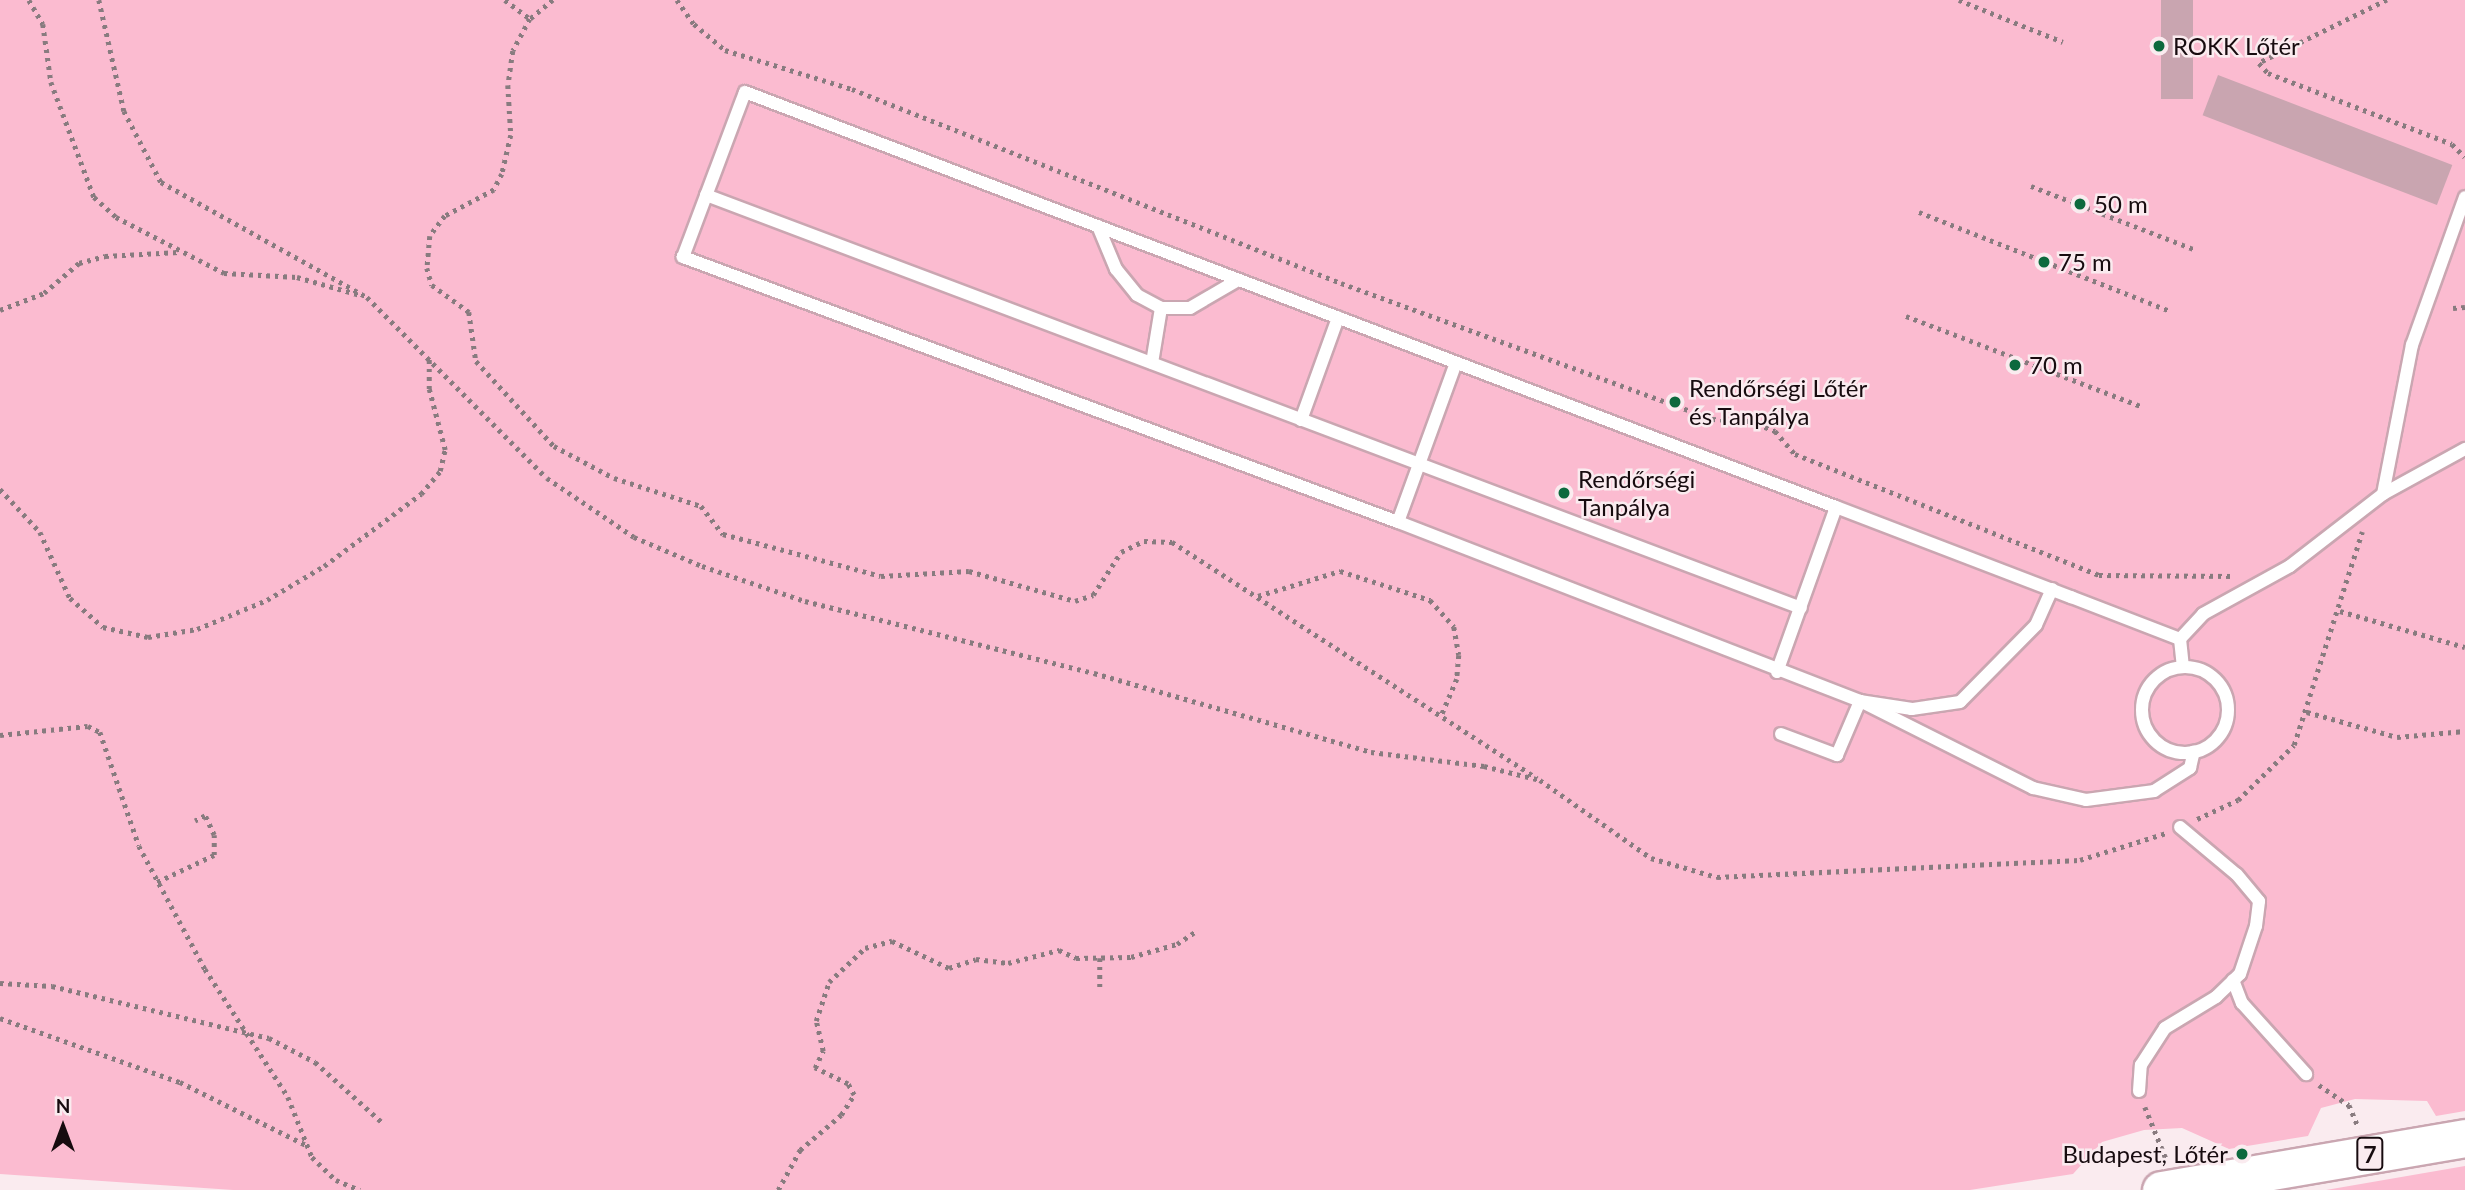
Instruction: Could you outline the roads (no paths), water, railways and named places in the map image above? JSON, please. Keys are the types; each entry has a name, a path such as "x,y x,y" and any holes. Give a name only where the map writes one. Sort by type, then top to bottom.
{"main road":[{"name":"7","path":"2170,1189 2465,1138"}],"lane":[{"path":"2180,639 745,92 683,257 1398,522 1777,672 1860,701 2032,788 2085,800 2154,791 2190,768 2194,751"},
{"path":"706,195 1801,608"},
{"path":"2383,494 2412,345 2465,197"},
{"path":"1098,226 1116,269 1137,295 1161,308 1190,308 1238,280"},
{"path":"1152,363 1161,308"},
{"path":"1301,420 1338,318"},
{"path":"1398,522 1456,363"},
{"path":"2183,667 2180,639 2203,614 2290,566 2383,494 2465,449"},
{"path":"1777,672 1836,507"},
{"path":"1860,701 1912,709 1960,702 2036,625 2052,589"},
{"path":"2183,667 2218,681 2227,698 2220,736 2194,751 2168,750 2152,739 2143,722 2150,685 2183,667"},
{"path":"1781,734 1837,755 1860,701"},
{"path":"2139,1091 2141,1065 2165,1028 2233,980 2252,941 2259,901 2180,827"},
{"path":"2233,980 2242,1003 2306,1074"}],"place":[{"name":"ROKK Lőtér","path":"2159,46"},
{"name":"50 m","path":"2080,204"},
{"name":"75 m","path":"2044,262"},
{"name":"70 m","path":"2015,365"},
{"name":"Rendőrségi Lőtér és Tanpálya","path":"1675,402"},
{"name":"Rendőrségi Tanpálya","path":"1564,493"},
{"name":"Budapest, Lőtér","path":"2242,1154"}]}
